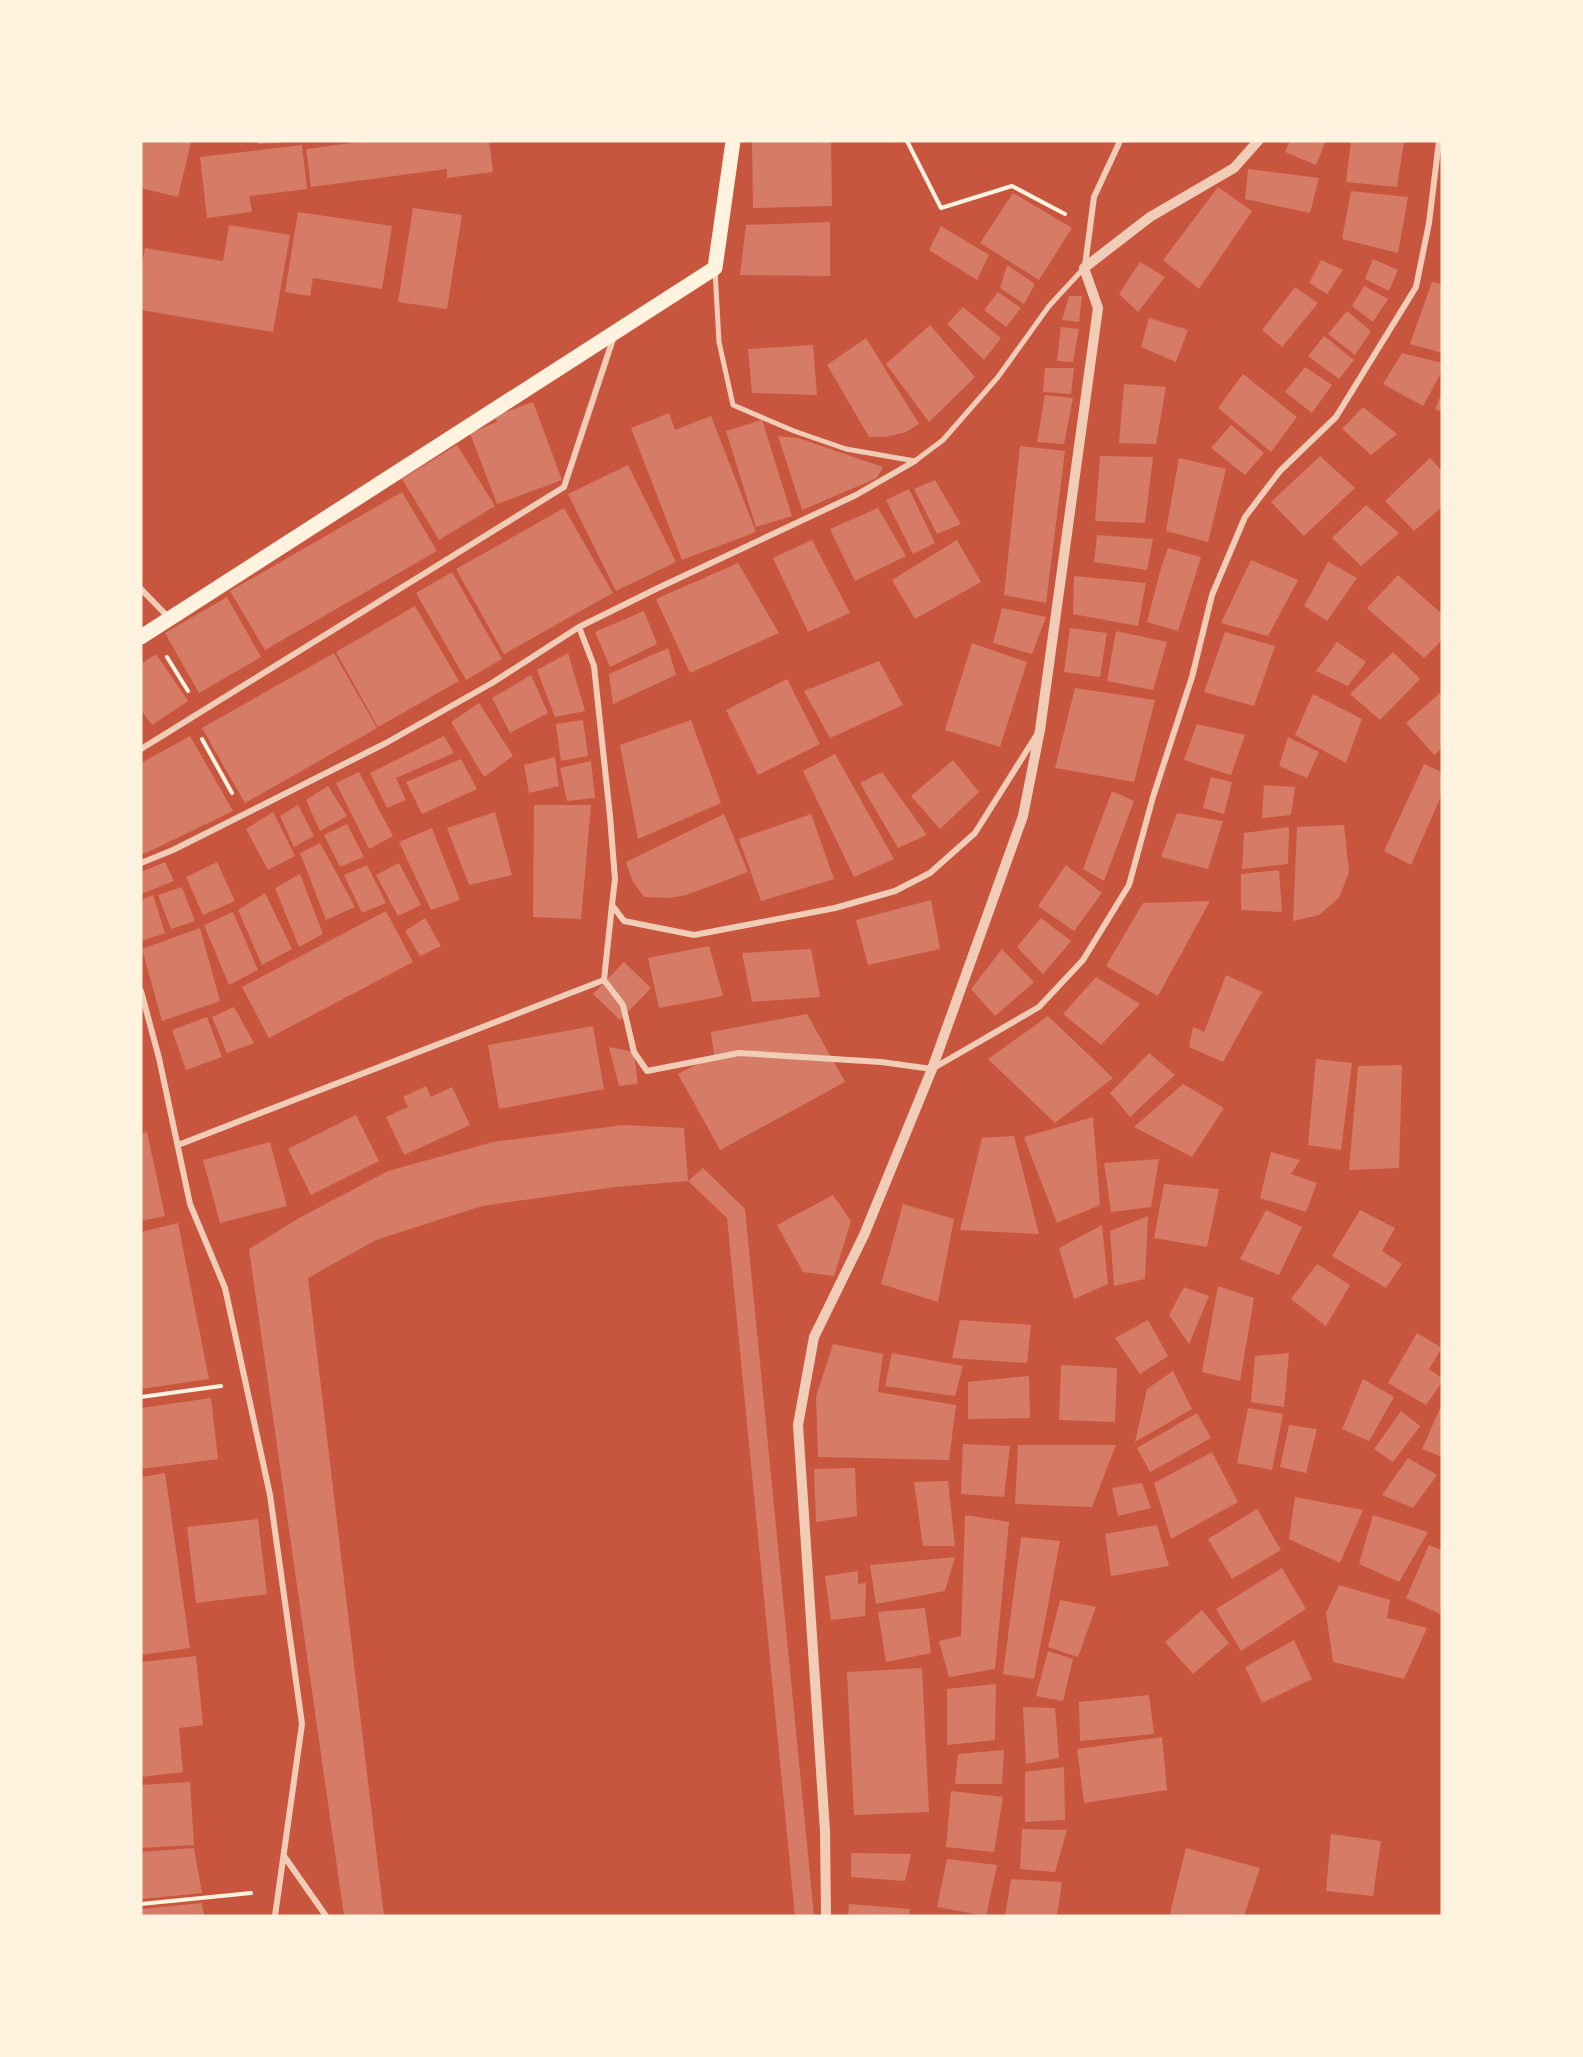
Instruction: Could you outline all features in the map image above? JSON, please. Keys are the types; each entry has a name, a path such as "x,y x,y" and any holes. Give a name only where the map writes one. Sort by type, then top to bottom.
{"main road":[{"path":"146,634 715,268 733,141"}],"street":[{"path":"826,1916 825,1831 798,1425 814,1337 864,1235 932,1069 1023,816 1040,730 1098,308 1084,268 1094,197 1120,141"},
{"path":"141,863 173,850 386,743 492,683 579,627 856,495 915,461 943,440 998,377 1049,306 1084,268 1149,217 1234,168 1258,141"},
{"path":"579,627 596,677 615,879 604,980 623,1005 634,1052 647,1071 740,1053 881,1062 932,1069 1038,1007 1083,960 1129,885 1153,796 1192,677 1212,595 1245,517 1280,471 1336,417 1416,287 1429,223 1439,141"},
{"path":"715,268 719,342 733,405 794,431 846,449 915,461"},
{"path":"141,749 564,487 615,333"},
{"path":"141,589 170,619"},
{"path":"612,905 624,921 694,935 835,908 895,891 930,873 975,833 1040,730"},
{"path":"177,1145 604,980"},
{"path":"141,991 159,1058 190,1204 225,1288 270,1496 302,1725 275,1916"},
{"path":"284,1856 326,1916"}],"path":[{"path":"907,141 941,208 1012,186 1090,227"},
{"path":"146,634 201,712"},
{"path":"191,718 244,814"},
{"path":"141,1397 245,1382"},
{"path":"141,1905 279,1890"}],"building":[{"path":"141,141 191,142 178,197 141,188"},
{"path":"257,141 280,141 280,143 258,144"},
{"path":"367,141 489,141 493,172 447,178 447,169 311,187 306,149"},
{"path":"752,141 831,141 832,206 753,208"},
{"path":"1290,141 1326,141 1316,165 1285,152"},
{"path":"1351,141 1404,141 1397,187 1346,182"},
{"path":"302,145 307,189 249,196 252,212 207,218 200,157"},
{"path":"1248,169 1319,178 1310,213 1245,199"},
{"path":"1218,187 1252,211 1199,289 1163,260"},
{"path":"1351,191 1408,197 1398,253 1342,239"},
{"path":"1013,193 1072,228 1039,280 980,243"},
{"path":"413,208 462,215 447,309 398,302"},
{"path":"298,212 392,226 382,289 313,278 310,296 285,292"},
{"path":"830,222 830,276 740,275 746,225"},
{"path":"229,225 290,235 273,332 141,310 141,268 145,248 223,261"},
{"path":"941,226 989,255 977,280 929,250"},
{"path":"1373,259 1398,270 1389,291 1365,279"},
{"path":"1321,260 1343,270 1327,294 1309,283"},
{"path":"1140,262 1165,277 1138,312 1119,294"},
{"path":"1007,265 1035,284 1024,304 1000,288"},
{"path":"1432,282 1442,284 1442,353 1410,344"},
{"path":"1364,286 1388,299 1373,322 1352,306"},
{"path":"1295,287 1318,303 1282,347 1262,330"},
{"path":"998,292 1021,308 1006,327 984,310"},
{"path":"1069,296 1082,296 1079,322 1062,320"},
{"path":"963,307 1001,338 984,360 947,324"},
{"path":"1347,311 1371,331 1355,355 1328,334"},
{"path":"1149,318 1188,330 1176,362 1141,347"},
{"path":"930,325 975,377 929,422 886,364"},
{"path":"1061,327 1079,329 1073,362 1057,361"},
{"path":"1324,336 1354,360 1339,379 1308,356"},
{"path":"866,338 919,424 906,432 886,437 869,437 827,365"},
{"path":"813,345 817,395 752,393 748,349"},
{"path":"1402,353 1442,363 1442,371 1423,406 1383,384"},
{"path":"1305,367 1332,385 1312,413 1285,392"},
{"path":"1045,368 1074,368 1071,394 1043,392"},
{"path":"1243,374 1297,417 1271,452 1218,408"},
{"path":"1124,384 1166,387 1156,444 1119,443"},
{"path":"1442,392 1442,411 1435,410"},
{"path":"1045,395 1073,398 1064,444 1037,442"},
{"path":"533,402 562,480 497,504 470,433 497,422 495,416"},
{"path":"1363,407 1397,434 1371,455 1342,429"},
{"path":"669,413 675,430 711,416 756,532 682,560 631,428"},
{"path":"762,420 792,516 756,527 726,431"},
{"path":"1231,425 1264,453 1245,475 1211,448"},
{"path":"778,436 798,438 883,467 877,478 802,510"},
{"path":"457,445 495,506 439,540 402,479"},
{"path":"1020,446 1065,451 1046,603 1004,595"},
{"path":"1100,456 1153,457 1145,523 1095,521"},
{"path":"1320,456 1355,488 1304,536 1271,502"},
{"path":"1179,458 1226,469 1208,542 1166,531"},
{"path":"1430,458 1442,471 1442,507 1414,531 1385,501"},
{"path":"628,465 676,562 616,591 568,494"},
{"path":"935,480 961,524 937,534 914,489"},
{"path":"909,489 935,543 913,554 886,500"},
{"path":"402,492 437,551 265,650 230,591"},
{"path":"1366,505 1399,533 1361,566 1332,538"},
{"path":"564,508 613,593 504,654 456,569"},
{"path":"878,508 906,556 855,581 830,529"},
{"path":"1097,535 1153,539 1147,570 1094,562"},
{"path":"812,540 850,613 808,632 773,558"},
{"path":"957,540 981,582 915,619 892,580"},
{"path":"1168,548 1201,557 1178,631 1147,622"},
{"path":"1251,560 1298,580 1268,636 1221,623"},
{"path":"1328,562 1357,578 1327,621 1304,606"},
{"path":"738,563 779,633 690,673 656,599"},
{"path":"452,572 502,659 466,680 416,593"},
{"path":"1398,575 1442,614 1442,640 1424,658 1367,608"},
{"path":"1074,576 1146,583 1138,626 1073,614"},
{"path":"227,597 261,657 199,693 165,633"},
{"path":"415,606 459,681 378,727 336,652"},
{"path":"1002,608 1046,617 1032,654 993,643"},
{"path":"644,611 657,644 610,667 595,632"},
{"path":"1070,628 1107,633 1100,677 1064,672"},
{"path":"1116,631 1167,642 1153,690 1107,681"},
{"path":"1225,632 1275,646 1254,706 1204,692"},
{"path":"1337,642 1366,662 1348,686 1316,671"},
{"path":"972,643 1027,662 1000,747 945,730"},
{"path":"668,648 676,675 613,704 609,674"},
{"path":"1393,652 1420,679 1380,720 1350,694"},
{"path":"334,653 377,728 245,803 202,728"},
{"path":"568,653 585,711 555,717 537,670"},
{"path":"156,654 188,701 152,725 141,710 141,664"},
{"path":"879,661 903,705 830,738 804,691"},
{"path":"531,675 548,713 510,733 492,698"},
{"path":"787,679 820,744 758,775 726,710"},
{"path":"1075,688 1155,700 1134,782 1055,768"},
{"path":"1440,693 1442,696 1442,748 1434,755 1406,723"},
{"path":"1313,694 1362,719 1346,763 1295,735"},
{"path":"479,703 513,756 484,777 451,722"},
{"path":"583,720 588,756 561,761 556,724"},
{"path":"691,720 721,803 638,839 620,745"},
{"path":"1197,724 1245,735 1231,775 1184,760"},
{"path":"190,736 233,811 141,854 141,763"},
{"path":"444,736 454,753 396,778 406,800 387,808 370,773"},
{"path":"1288,737 1319,752 1307,778 1279,766"},
{"path":"835,754 894,859 854,877 803,771"},
{"path":"555,757 559,786 529,793 524,765"},
{"path":"461,759 477,789 422,814 406,782"},
{"path":"953,760 979,792 940,829 911,796"},
{"path":"591,761 595,798 567,801 560,768"},
{"path":"1424,764 1442,772 1442,794 1411,865 1384,851"},
{"path":"359,772 393,836 369,849 336,783"},
{"path":"882,772 927,835 898,848 860,783"},
{"path":"1211,777 1232,782 1224,814 1203,808"},
{"path":"1264,785 1295,787 1291,815 1262,818"},
{"path":"328,786 347,816 320,831 306,800"},
{"path":"1112,791 1134,801 1104,881 1083,869"},
{"path":"298,805 314,836 294,847 280,816"},
{"path":"534,805 591,805 581,919 533,917"},
{"path":"273,812 295,856 268,870 246,829"},
{"path":"495,812 512,875 469,885 447,828"},
{"path":"1177,813 1223,821 1208,869 1161,857"},
{"path":"724,814 748,872 686,895 669,898 644,897 632,880 626,862"},
{"path":"811,814 834,879 761,901 739,839"},
{"path":"347,824 364,857 340,867 324,835"},
{"path":"1344,825 1349,872 1339,898 1319,915 1293,921 1297,827"},
{"path":"1289,827 1288,864 1242,869 1244,833"},
{"path":"432,828 460,900 431,910 399,842"},
{"path":"320,843 355,907 326,920 300,853"},
{"path":"165,862 174,881 141,894 141,872"},
{"path":"217,862 235,901 203,915 186,877"},
{"path":"399,863 421,905 398,916 376,875"},
{"path":"367,865 386,903 362,913 344,875"},
{"path":"1066,865 1102,893 1074,931 1038,906"},
{"path":"1279,870 1282,912 1241,910 1241,874"},
{"path":"300,874 323,934 299,947 275,888"},
{"path":"182,887 195,921 171,929 158,895"},
{"path":"265,893 292,949 262,965 238,910"},
{"path":"153,895 165,933 141,941 141,900"},
{"path":"931,900 940,949 868,965 856,920"},
{"path":"1210,901 1158,996 1106,966 1143,903"},
{"path":"386,911 413,962 269,1038 242,987"},
{"path":"233,912 258,970 229,985 204,925"},
{"path":"425,918 441,946 420,956 405,931"},
{"path":"1041,918 1071,941 1043,974 1017,947"},
{"path":"200,928 220,1001 162,1021 142,949"},
{"path":"709,946 723,996 659,1008 648,958"},
{"path":"811,949 820,997 752,1002 742,953"},
{"path":"1002,949 1034,982 995,1016 971,989"},
{"path":"624,962 651,988 620,1020 593,994"},
{"path":"1226,975 1262,992 1223,1062 1189,1047 1193,1027 1204,1032"},
{"path":"1096,977 1140,1004 1101,1045 1063,1014"},
{"path":"234,1007 254,1043 227,1053 212,1017"},
{"path":"807,1014 845,1082 720,1150 678,1074 714,1055 711,1032"},
{"path":"1048,1016 1113,1078 1055,1123 988,1059"},
{"path":"207,1017 222,1057 186,1070 172,1030"},
{"path":"593,1026 604,1089 499,1109 488,1045"},
{"path":"609,1047 634,1052 638,1084 619,1086"},
{"path":"1149,1053 1175,1075 1130,1117 1110,1093"},
{"path":"1316,1059 1352,1063 1341,1150 1308,1145"},
{"path":"1402,1065 1399,1168 1349,1170 1358,1066"},
{"path":"1183,1084 1224,1108 1192,1157 1134,1127"},
{"path":"426,1086 431,1097 452,1087 470,1125 404,1155 386,1117 408,1107 403,1097"},
{"path":"356,1115 379,1161 311,1195 288,1149"},
{"path":"1093,1117 1100,1205 1057,1223 1024,1137"},
{"path":"623,1125 684,1128 688,1181 615,1187 482,1206 376,1240 308,1278 384,1916 344,1916 249,1249 299,1218 388,1171 493,1142"},
{"path":"147,1132 165,1216 141,1221 141,1134"},
{"path":"1014,1136 1039,1234 960,1230 982,1138"},
{"path":"270,1142 287,1206 220,1223 203,1160"},
{"path":"1271,1152 1300,1160 1291,1174 1317,1183 1306,1212 1260,1198"},
{"path":"1159,1159 1151,1207 1111,1212 1104,1163"},
{"path":"703,1168 745,1209 814,1916 795,1916 727,1218 688,1181"},
{"path":"1164,1184 1219,1189 1207,1247 1154,1238"},
{"path":"833,1195 851,1221 834,1276 803,1272 777,1225"},
{"path":"903,1204 954,1219 938,1302 881,1284"},
{"path":"1266,1210 1302,1227 1279,1275 1240,1259"},
{"path":"1360,1210 1395,1228 1382,1251 1402,1264 1386,1288 1332,1256"},
{"path":"1148,1216 1145,1279 1114,1286 1110,1231"},
{"path":"178,1223 209,1379 141,1389 141,1232"},
{"path":"1102,1225 1108,1284 1074,1299 1059,1248"},
{"path":"1317,1264 1350,1285 1326,1326 1291,1299"},
{"path":"1218,1286 1254,1298 1240,1381 1202,1372"},
{"path":"1184,1287 1209,1296 1189,1344 1169,1315"},
{"path":"960,1320 1031,1325 1027,1363 952,1358"},
{"path":"1148,1320 1168,1356 1140,1374 1115,1338"},
{"path":"1417,1333 1442,1348 1429,1369 1442,1378 1442,1382 1426,1405 1388,1383"},
{"path":"833,1344 883,1354 878,1392 956,1405 949,1460 818,1457 816,1397"},
{"path":"892,1353 963,1366 955,1396 885,1386"},
{"path":"1289,1353 1284,1407 1251,1402 1255,1356"},
{"path":"1061,1365 1117,1368 1115,1422 1059,1420"},
{"path":"1173,1371 1192,1409 1135,1442 1147,1389"},
{"path":"1029,1376 1030,1418 968,1419 968,1382"},
{"path":"1363,1379 1394,1397 1369,1441 1342,1429"},
{"path":"211,1398 218,1459 141,1469 141,1408"},
{"path":"1442,1404 1442,1457 1422,1449"},
{"path":"1248,1408 1283,1414 1272,1470 1237,1463"},
{"path":"1401,1411 1420,1426 1393,1462 1374,1449"},
{"path":"1197,1413 1211,1438 1150,1472 1137,1448"},
{"path":"1289,1425 1317,1429 1306,1473 1280,1467"},
{"path":"963,1444 1010,1446 1004,1497 961,1494"},
{"path":"1018,1445 1116,1445 1092,1507 1015,1504"},
{"path":"1212,1452 1238,1502 1171,1539 1154,1483"},
{"path":"1408,1458 1437,1475 1413,1508 1382,1495"},
{"path":"855,1468 857,1516 816,1522 814,1469"},
{"path":"165,1473 190,1648 141,1655 141,1477"},
{"path":"948,1481 955,1546 923,1546 914,1482"},
{"path":"1142,1483 1151,1508 1118,1516 1112,1488"},
{"path":"1295,1497 1363,1510 1340,1563 1289,1539"},
{"path":"1257,1509 1281,1550 1232,1579 1208,1539"},
{"path":"965,1515 1009,1522 995,1669 949,1677 939,1641 961,1636"},
{"path":"1373,1515 1428,1532 1399,1582 1359,1564"},
{"path":"258,1519 267,1594 196,1603 187,1527"},
{"path":"1157,1525 1169,1566 1111,1576 1105,1534"},
{"path":"1021,1537 1060,1541 1034,1679 1003,1674"},
{"path":"1429,1545 1442,1550 1442,1615 1406,1598"},
{"path":"955,1557 945,1591 876,1604 870,1565"},
{"path":"1282,1568 1306,1609 1241,1651 1216,1609"},
{"path":"858,1571 858,1584 866,1583 865,1616 831,1620 825,1576"},
{"path":"1339,1585 1390,1600 1387,1618 1427,1628 1404,1679 1333,1662 1326,1613"},
{"path":"1060,1600 1096,1607 1078,1657 1048,1647"},
{"path":"925,1608 931,1653 886,1662 878,1612"},
{"path":"1202,1610 1229,1643 1193,1674 1165,1642"},
{"path":"1294,1640 1312,1679 1262,1703 1245,1667"},
{"path":"1048,1651 1073,1659 1063,1701 1036,1696"},
{"path":"196,1656 203,1725 179,1728 183,1772 141,1777 141,1662"},
{"path":"922,1668 929,1812 854,1815 847,1672"},
{"path":"996,1684 995,1740 947,1745 947,1689"},
{"path":"1149,1695 1154,1734 1080,1741 1079,1702"},
{"path":"1023,1707 1055,1708 1059,1758 1026,1764"},
{"path":"1162,1737 1167,1790 1084,1803 1077,1749"},
{"path":"1004,1750 1002,1784 955,1784 958,1754"},
{"path":"1064,1767 1065,1820 1025,1822 1025,1772"},
{"path":"190,1782 194,1845 141,1848 141,1785"},
{"path":"951,1791 1003,1797 994,1852 946,1847"},
{"path":"1022,1829 1067,1830 1055,1872 1020,1869"},
{"path":"1331,1834 1381,1841 1373,1896 1326,1891"},
{"path":"194,1848 202,1893 141,1899 141,1852"},
{"path":"1186,1848 1260,1868 1244,1916 1178,1916 1170,1913"},
{"path":"851,1853 911,1854 905,1881 851,1877"},
{"path":"947,1859 997,1865 986,1916 937,1907"},
{"path":"1011,1879 1062,1882 1057,1916 1005,1916"},
{"path":"202,1903 204,1916 141,1916 141,1909"},
{"path":"849,1904 910,1909 909,1916 848,1916"}]}
